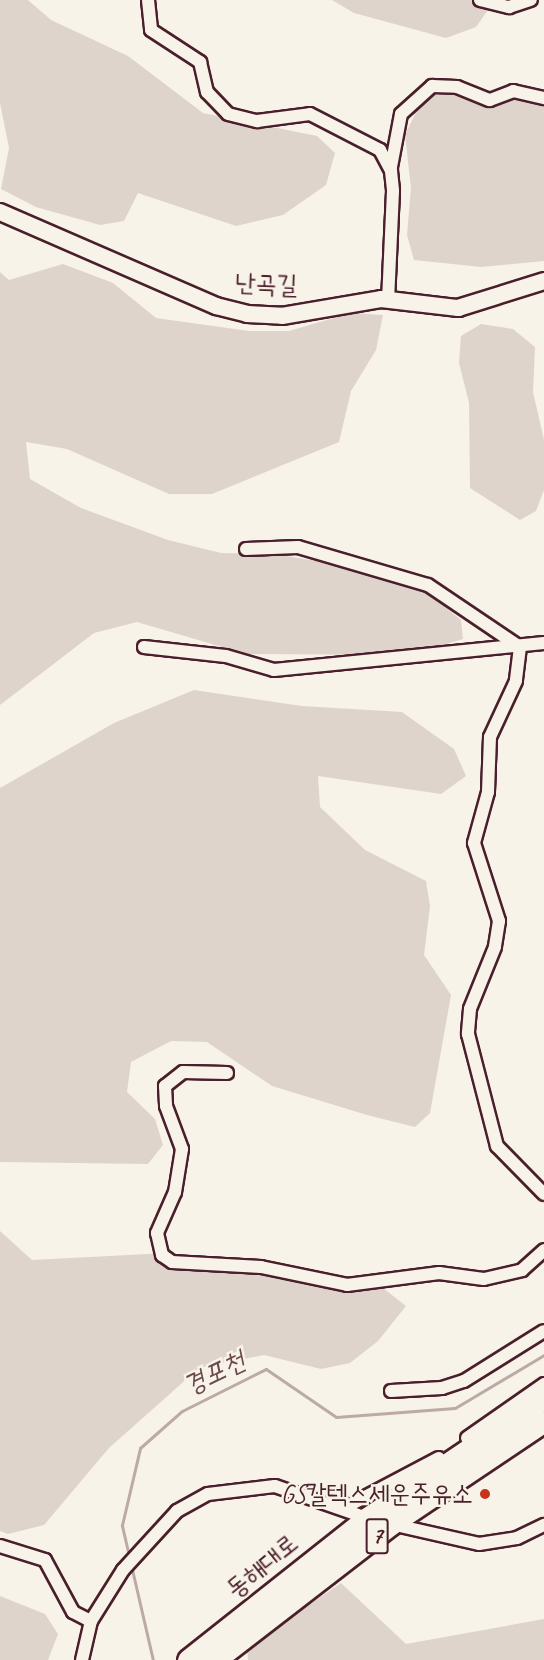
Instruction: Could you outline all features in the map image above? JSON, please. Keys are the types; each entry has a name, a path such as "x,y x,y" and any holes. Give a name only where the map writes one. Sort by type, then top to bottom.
{"highway":[{"name":"동해대로","path":"191,1658 367,1518 544,1398"},
{"name":"동해대로","path":"215,1660 391,1524 544,1421"}],"street":[{"path":"148,0 151,30 200,62 207,92 228,114 257,121 310,114 380,150 391,171"},
{"path":"480,0 509,7 531,0"},
{"path":"388,300 391,171 401,114 432,86 457,87 490,100 513,91 544,98"},
{"name":"난곡길","path":"0,212 216,306 247,314 282,316 388,300 458,308 544,281"},
{"path":"246,549 298,547 428,585 520,647"},
{"path":"144,647 226,657 274,670 520,647 544,642"},
{"path":"520,647 516,681 490,737 488,792 474,843 499,921 495,947 470,1009 468,1035 497,1146 544,1194"},
{"path":"227,1073 183,1072 165,1086 166,1106 182,1149 175,1192 157,1233 162,1255 172,1262 261,1267 347,1285 439,1273 484,1279 522,1270 544,1251"},
{"path":"391,1391 442,1388 464,1381 544,1331"},
{"path":"344,1508 436,1460 544,1384"},
{"path":"82,1660 91,1621 123,1570 147,1547 177,1511 238,1487 275,1486 344,1508 367,1518"},
{"path":"391,1524 479,1544 517,1538 544,1525"},
{"path":"0,1546 45,1560 73,1612 91,1621"}],"shaded area":[{"path":"0,0 28,0 51,20 128,56 203,113 317,136 335,153 326,185 283,215 236,226 138,193 124,221 100,225 36,207 1,189 9,148 0,103"},
{"path":"332,0 495,0 476,27 446,38 354,13"},
{"path":"428,87 544,104 544,261 481,267 414,260 407,235 411,188 405,135"},
{"path":"63,264 113,283 156,318 249,331 289,331 351,313 383,315 376,350 351,391 339,442 212,494 169,494 67,449 26,442 30,479 81,508 168,540 221,553 275,554 386,573 425,591 461,620 463,639 410,655 246,654 137,622 94,633 0,705 0,272 9,280"},
{"path":"481,324 513,329 535,347 533,392 544,440 544,490 536,511 520,520 470,488 469,403 459,363 461,336"},
{"path":"194,690 302,706 402,712 454,749 466,776 441,794 318,776 320,807 365,850 426,881 430,906 424,955 451,995 430,1113 415,1127 367,1115 272,1086 207,1042 171,1041 131,1062 127,1092 155,1119 163,1145 148,1164 0,1162 0,788 114,723"},
{"path":"0,1231 32,1260 167,1253 227,1270 383,1288 406,1306 378,1341 350,1363 321,1369 264,1355 199,1368 109,1448 44,1525 8,1534 0,1531"},
{"path":"341,1583 406,1644 544,1619 544,1660 248,1660 247,1647"},
{"path":"0,1596 45,1614 58,1634 48,1660 0,1660"}],"waterway":[{"name":"경포천","path":"129,1556 122,1525 140,1448 182,1411 266,1369 336,1417 455,1408 544,1355"},
{"name":"경포천","path":"131,1565 153,1660"}],"place":[{"name":"GS칼텍스세운주유소","path":"485,1494"}]}
